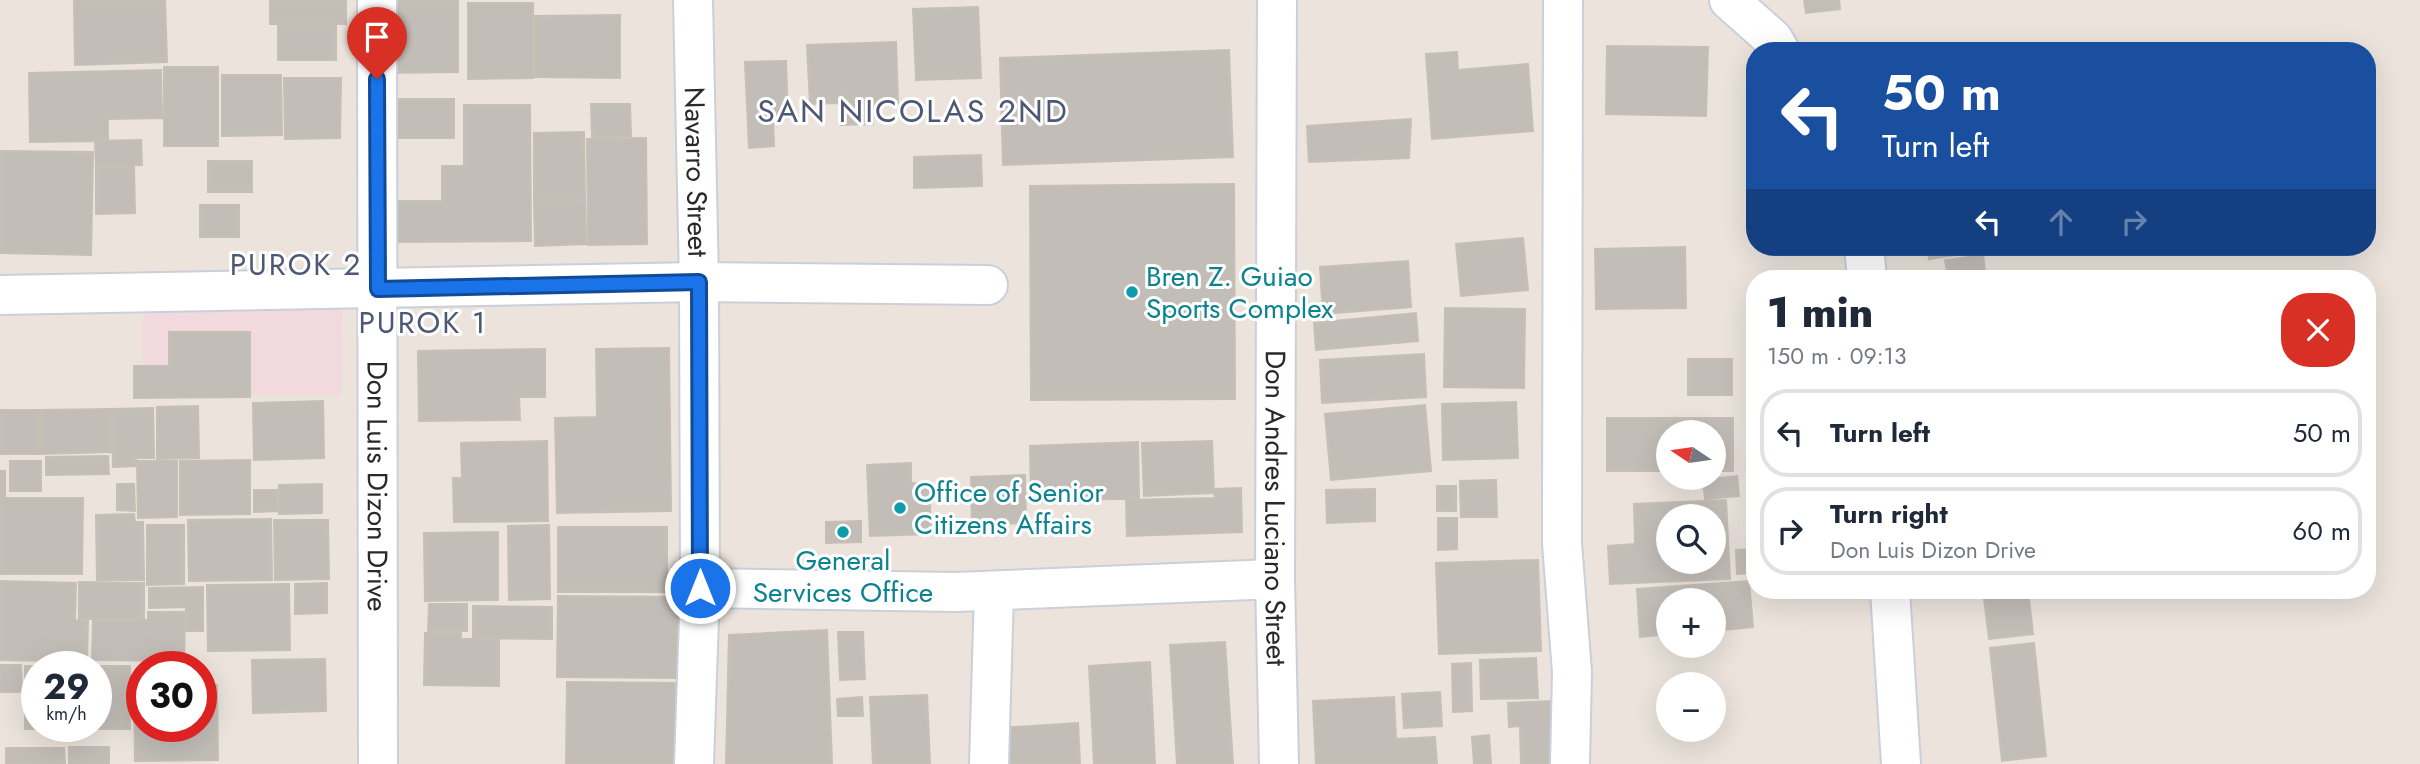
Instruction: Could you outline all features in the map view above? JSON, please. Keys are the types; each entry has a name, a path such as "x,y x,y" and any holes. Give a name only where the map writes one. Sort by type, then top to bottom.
{"street":[{"name":"Don Luis Dizon Drive","path":"377,0 377,764"},
{"name":"Navarro Street","path":"692,0 699,282 700,588 694,764"},
{"name":"Don Andres Luciano Street","path":"1277,0 1275,579 1279,764"},
{"path":"1563,0 1562,543 1572,672 1570,764"},
{"path":"1729,0 1775,42"},
{"path":"0,295 699,282 988,285"},
{"path":"700,588 994,591 1275,579"},
{"path":"989,764 994,591"},
{"path":"1891,599 1901,764"}],"shaded area":[{"path":"143,307 342,308 341,395 143,395"}],"building":[{"path":"74,0 165,0 167,62 75,65"},
{"path":"270,0 346,0 346,24 270,24"},
{"path":"387,0 458,0 458,72 387,73"},
{"path":"1804,0 1839,0 1840,9 1806,13"},
{"path":"468,3 533,3 533,78 468,79"},
{"path":"978,7 981,78 916,80 913,9"},
{"path":"620,15 620,78 535,77 535,16"},
{"path":"278,24 336,24 336,60 278,60"},
{"path":"896,42 898,103 873,105 873,124 841,125 840,103 810,104 807,45"},
{"path":"1607,46 1708,47 1706,116 1606,114"},
{"path":"1229,50 1233,157 1003,165 1000,58"},
{"path":"1457,52 1458,70 1528,64 1533,131 1432,139 1426,54"},
{"path":"786,61 788,118 773,119 774,146 749,148 745,62"},
{"path":"164,67 218,67 218,146 164,146"},
{"path":"161,70 162,118 108,119 108,141 30,142 29,73"},
{"path":"222,75 281,75 282,135 222,136"},
{"path":"284,78 341,78 340,138 285,139"},
{"path":"395,99 454,99 454,138 396,138"},
{"path":"591,104 630,104 631,136 592,137"},
{"path":"464,105 530,105 531,241 396,242 395,201 442,201 442,166 464,166"},
{"path":"1411,119 1409,158 1309,162 1307,126"},
{"path":"584,132 585,199 534,200 534,133"},
{"path":"646,138 647,244 588,245 587,139"},
{"path":"141,140 142,165 96,166 95,141"},
{"path":"0,151 93,152 91,255 0,253"},
{"path":"981,155 982,186 914,188 914,157"},
{"path":"208,161 252,161 252,192 208,192"},
{"path":"134,167 135,213 96,214 96,168"},
{"name":"Bren Z. Guiao Sports Complex","path":"1234,184 1235,399 1031,400 1030,186"},
{"path":"585,200 586,244 535,246 534,201"},
{"path":"200,205 239,205 239,237 200,237"},
{"path":"1523,238 1528,290 1461,296 1456,244"},
{"path":"1685,247 1686,308 1596,309 1595,249"},
{"path":"1983,256 1985,270 1947,270 1945,260"},
{"path":"1408,261 1411,307 1323,314 1320,267"},
{"path":"1445,308 1525,309 1524,388 1444,387"},
{"path":"1416,313 1418,341 1316,350 1314,323"},
{"path":"169,332 250,332 250,397 134,398 134,366 169,366"},
{"path":"669,348 671,511 557,513 555,418 597,417 596,349"},
{"path":"545,349 545,397 519,397 520,420 419,421 418,351"},
{"path":"1424,354 1426,397 1322,403 1320,360"},
{"path":"1688,359 1732,359 1732,395 1688,395"},
{"path":"323,401 324,458 254,460 253,403"},
{"path":"1516,402 1518,458 1443,460 1442,404"},
{"path":"1425,405 1431,471 1331,480 1325,414"},
{"path":"198,406 199,458 157,459 157,407"},
{"path":"153,408 154,458 136,458 136,466 113,467 112,409"},
{"path":"110,409 111,452 41,454 41,410"},
{"path":"0,410 39,410 39,454 0,454"},
{"path":"1607,418 1733,418 1733,471 1726,471 1726,420 1656,420 1656,471 1607,471"},
{"path":"547,441 548,521 454,522 453,478 462,478 461,443"},
{"path":"1212,441 1214,493 1144,496 1142,443"},
{"path":"1138,442 1139,498 1031,502 1030,446"},
{"path":"108,456 109,474 46,475 46,457"},
{"path":"177,460 177,517 138,518 137,461"},
{"path":"250,460 250,514 180,515 180,461"},
{"path":"10,461 41,461 41,491 10,491"},
{"name":"Office of Senior Citizens Affairs","path":"911,463 911,483 929,483 931,534 870,536 867,465"},
{"path":"0,471 5,471 5,496 0,496"},
{"path":"1025,475 1026,523 972,525 971,477"},
{"path":"1737,476 1739,496 1705,499 1704,490 1726,490 1726,477"},
{"path":"1496,480 1497,517 1461,517 1460,481"},
{"path":"117,484 134,484 135,511 117,510"},
{"path":"322,484 322,513 279,514 279,485"},
{"path":"1437,486 1456,486 1456,511 1437,511"},
{"path":"1241,488 1242,532 1127,536 1126,500 1215,498 1214,489"},
{"path":"1375,489 1375,521 1327,523 1326,490"},
{"path":"254,490 277,490 277,511 254,512"},
{"path":"0,498 83,498 82,574 0,574"},
{"path":"1726,500 1730,579 1610,584 1608,546 1635,544 1634,504"},
{"path":"134,514 135,522 143,522 144,580 97,580 96,515"},
{"path":"1438,518 1457,518 1457,549 1438,550"},
{"path":"271,519 272,580 189,581 188,520"},
{"path":"274,520 328,520 329,579 275,580"},
{"name":"General Services Office","path":"861,521 861,542 826,543 826,522"},
{"path":"147,525 184,525 184,584 147,585"},
{"path":"549,525 550,599 509,600 508,526"},
{"path":"558,527 667,527 667,592 558,592"},
{"path":"498,532 498,600 425,601 424,533"},
{"path":"1746,549 1746,574 1737,574 1736,550"},
{"path":"1538,560 1541,651 1439,654 1436,563"},
{"path":"0,581 76,583 75,620 88,621 87,651 21,651 21,660 0,660"},
{"path":"1746,581 1746,599 1751,599 1753,627 1726,630 1726,588 1656,588 1656,635 1640,637 1637,589"},
{"path":"79,582 144,583 144,619 79,619"},
{"path":"327,583 327,613 295,614 295,584"},
{"path":"289,584 290,650 208,651 207,585"},
{"path":"203,587 203,631 186,631 186,607 149,608 149,588"},
{"path":"558,596 681,597 681,678 557,677"},
{"path":"1984,599 2029,599 2033,634 1989,639"},
{"path":"429,604 467,604 467,631 428,631"},
{"path":"473,606 552,607 552,639 473,638"},
{"path":"148,612 185,612 184,651 126,651 126,660 112,660 112,651 92,651 93,620 148,620"},
{"path":"827,630 832,764 726,764 729,635"},
{"path":"838,632 863,632 865,679 840,680"},
{"path":"425,633 461,633 461,639 499,639 499,686 424,685"},
{"path":"1225,642 1233,764 1177,764 1170,645"},
{"path":"2034,643 2046,756 2002,761 1990,648"},
{"path":"1536,658 1538,698 1481,699 1480,660"},
{"path":"325,659 326,711 253,713 252,660"},
{"path":"1150,662 1155,764 1094,764 1089,666"},
{"path":"1471,663 1472,711 1453,712 1452,664"},
{"path":"0,665 21,665 21,692 0,692"},
{"path":"112,666 126,666 126,729 112,729"},
{"path":"567,682 681,683 680,764 566,764"},
{"path":"217,685 218,760 135,761 135,742 217,742"},
{"path":"1440,692 1442,726 1404,728 1402,694"},
{"path":"927,695 930,764 873,764 870,697"},
{"path":"862,697 863,716 838,716 837,699"},
{"path":"1394,697 1396,739 1435,737 1437,764 1316,764 1313,701"},
{"path":"1554,701 1556,764 1521,764 1520,726 1509,727 1508,703"},
{"path":"1078,723 1080,764 1002,764 1000,728"},
{"path":"1489,735 1491,764 1474,764 1472,737"},
{"path":"69,747 109,747 109,764 69,764"},
{"path":"6,748 64,748 65,764 6,764"}],"place":[{"name":"Bren Z. Guiao Sports Complex","path":"1132,292"},
{"name":"Office of Senior Citizens Affairs","path":"900,508"},
{"name":"General Services Office","path":"843,532"}],"district":[{"name":"SAN NICOLAS 2ND","path":"913,111"},
{"name":"PUROK 2","path":"296,265"},
{"name":"PUROK 1","path":"423,323"}],"route":[{"path":"377,79 378,289 699,282 700,588"}]}
